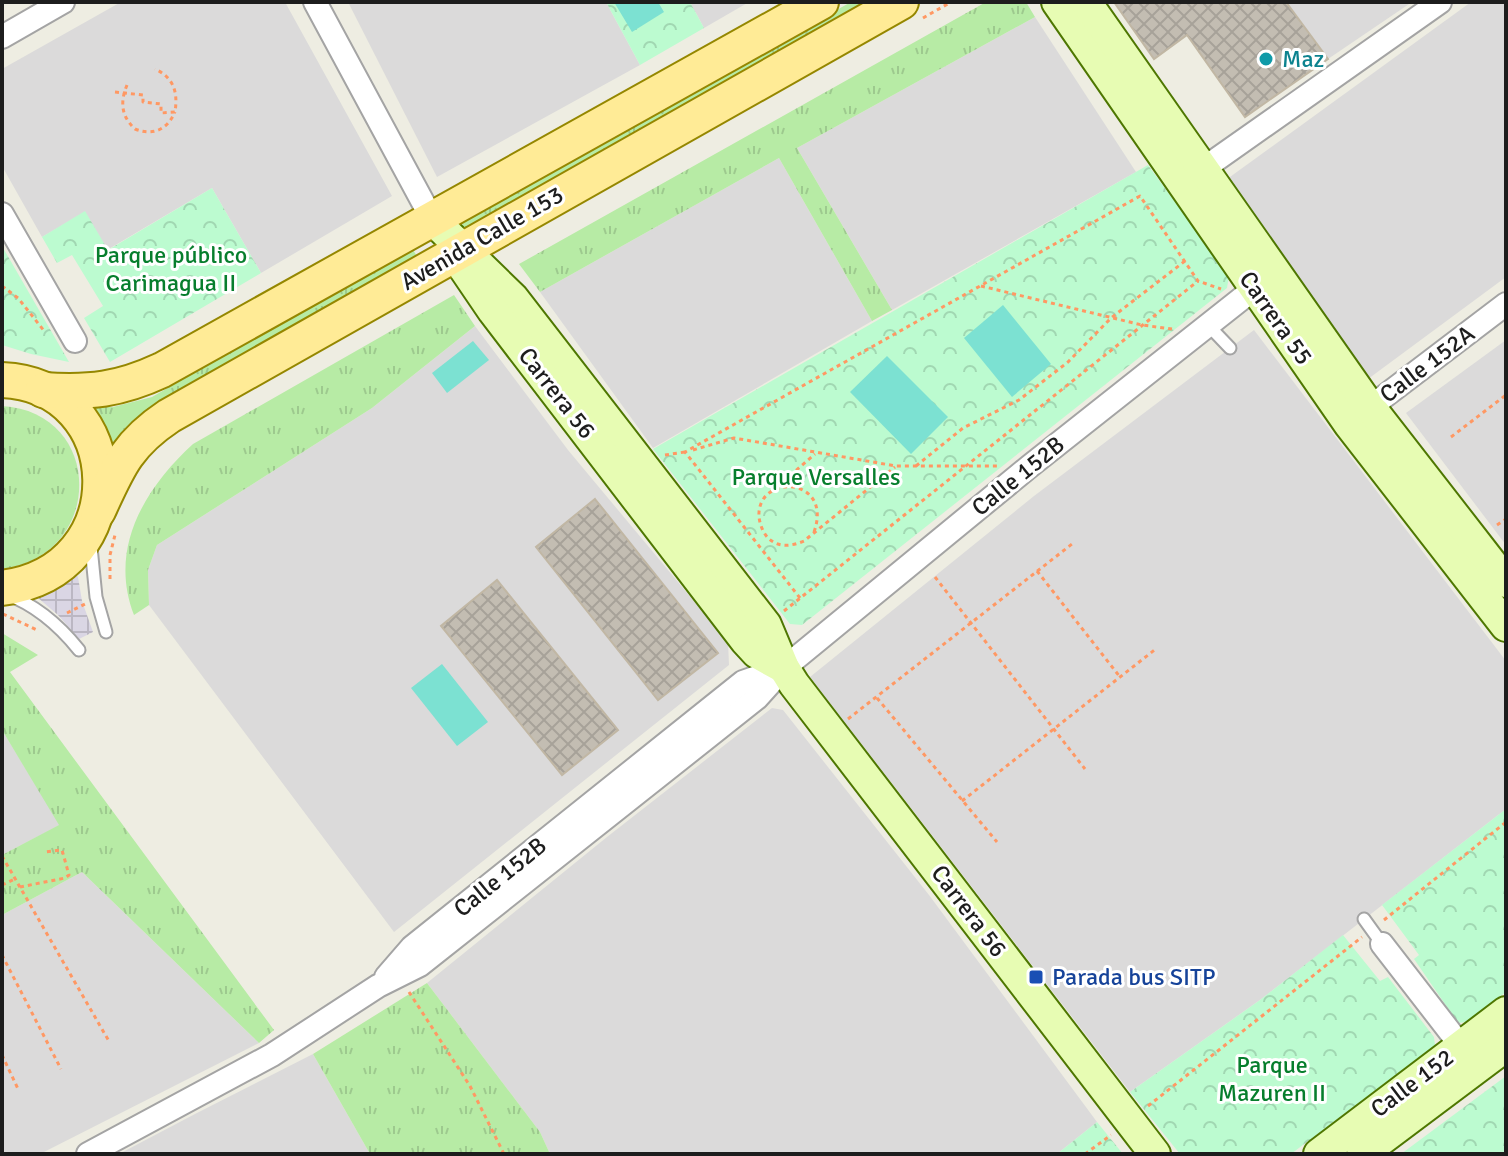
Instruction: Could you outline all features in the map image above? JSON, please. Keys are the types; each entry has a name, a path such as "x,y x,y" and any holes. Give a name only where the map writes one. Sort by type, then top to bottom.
{"main road":[{"name":"Avenida Calle 153","path":"43,390 95,392 133,384 162,370 821,2"},
{"name":"Avenida Calle 153","path":"2,590 40,579 60,567 102,523 126,453 152,428 901,2"},
{"path":"2,380 43,390 71,410 92,440 101,475 102,523"}],"street":[{"path":"2,37 63,2"},
{"name":"Carrera 56","path":"315,2 432,219 459,251 493,311 745,640 757,653 784,668"},
{"path":"1203,169 1440,2"},
{"name":"Carrera 55","path":"1069,4 1203,169 1359,416 1505,622"},
{"name":"Carrera 55","path":"1069,4 1249,293 1506,582"},
{"path":"2,214 75,341"},
{"name":"Carrera 56","path":"459,251 506,289 766,625 784,668 1155,1154"},
{"name":"Calle 152B","path":"88,1154 272,1055 378,986 420,965 757,698 784,668 1030,466 1249,293"},
{"name":"Calle 152A","path":"1359,416 1506,304"},
{"name":"Calle 152B","path":"378,986 412,947 743,682 784,668"},
{"path":"1377,937 1461,1046"},
{"name":"Calle 152","path":"1319,1154 1506,1012"},
{"name":"Calle 152","path":"1362,1154 1506,1046"}],"lane":[{"path":"1203,329 1230,348"},
{"path":"102,523 94,586 106,632"},
{"path":"2,590 53,621 79,650"},
{"path":"1364,919 1377,937"}],"path":[{"path":"127,85 123,93 123,113 135,129 154,132 164,128 175,112 175,88 170,78 155,69"},
{"path":"115,92 143,95 143,102 161,104 161,113 175,112"},
{"path":"685,452 1140,196 1198,281 1249,293"},
{"path":"914,468 963,428 1019,400 1044,381 1068,362 1111,318 1185,261"},
{"path":"766,625 1198,281"},
{"path":"2,286 18,298 48,335"},
{"path":"981,286 1142,325 1203,329"},
{"path":"1451,437 1506,395"},
{"path":"638,459 685,452 734,438 914,468 1030,466"},
{"path":"685,452 800,598"},
{"path":"816,453 764,498 759,511 760,525 767,537 779,544 792,546 804,541 896,466"},
{"path":"775,488 787,485 809,493 817,505 819,519 814,532"},
{"path":"1497,525 1506,519"},
{"path":"102,523 110,555 110,590"},
{"path":"845,721 1072,544"},
{"path":"1037,571 1120,677"},
{"path":"935,577 1085,769"},
{"path":"60,617 83,604"},
{"path":"2,614 37,630"},
{"path":"962,801 1157,648"},
{"path":"877,698 997,842"},
{"path":"1085,1154 1377,937 1506,822"},
{"path":"20,887 69,875 62,850 44,852"},
{"path":"2,856 110,1043"},
{"path":"2,885 15,879"},
{"path":"2,955 61,1069"},
{"path":"399,976 470,1086 504,1154"},
{"path":"2,1055 19,1091"}],"shaded area":[{"path":"121,2 285,2 392,196 261,273 212,188 107,250 85,212 42,237 2,166 2,69"},
{"path":"348,2 606,2 640,65 437,177"},
{"path":"614,2 658,2 664,12 632,32"},
{"path":"690,2 749,2 704,28"},
{"path":"1287,2 1412,2 1328,59"},
{"path":"1471,2 1506,2 1506,277 1368,379 1223,182"},
{"path":"1035,17 1136,172 892,310 797,148"},
{"path":"779,158 872,321 653,448 540,292"},
{"path":"1003,305 1051,364 1012,397 964,338"},
{"path":"475,326 568,450 728,642 729,665 394,932 149,605 148,570 157,545 372,408"},
{"path":"1254,330 1506,661 1506,809 1260,1000 1130,1092 810,677 1034,496"},
{"path":"1506,340 1506,545 1406,413"},
{"path":"473,341 489,360 447,393 432,373"},
{"path":"887,356 948,417 911,454 850,392"},
{"path":"74,572 93,632 79,639 37,597"},
{"path":"442,664 488,722 457,746 411,688"},
{"path":"772,708 783,710 929,895 1097,1122 1057,1154 550,1154 540,1132 427,983"},
{"path":"2,730 60,825 2,855"},
{"path":"82,872 259,1043 40,1154 2,1154 2,915"},
{"path":"313,1054 370,1154 119,1154 195,1114"}],"green space":[{"path":"606,2 690,2 704,28 640,65"},
{"path":"851,2 875,2 466,231 460,220"},
{"path":"986,2 1026,2 1035,17 797,148 892,310 872,321 779,158 540,292 519,264"},
{"name":"Parque Versalles","path":"1148,165 1229,276 1227,288 802,625 790,624 653,449"},
{"name":"Parque público Carimagua II","path":"212,188 261,273 110,362 84,318 103,306 72,255 57,263 42,237 85,211 108,250"},
{"path":"2,246 69,362 2,345"},
{"path":"412,248 418,258 113,460 81,406 113,407 152,397"},
{"path":"454,295 475,326 372,408 157,545 148,570 149,605 134,615 127,590 126,566 136,521 160,480 193,444"},
{"path":"2,406 36,414 60,432 74,457 79,485 74,513 60,539 36,559 2,569"},
{"path":"2,633 38,655 10,672 274,1030 259,1043 82,872 2,915 2,855 59,825 2,730"},
{"path":"1506,809 1506,992 1467,1022 1458,1023 1414,959 1419,955 1382,905"},
{"name":"Parque Mazuren II","path":"1343,935 1380,981 1388,977 1434,1037 1435,1045 1291,1154 1180,1154 1130,1092 1260,1000"},
{"path":"427,983 540,1132 550,1154 370,1154 313,1054"},
{"path":"1506,1076 1506,1154 1401,1154"},
{"path":"1097,1122 1123,1154 1057,1154"}],"building":[{"name":"Maz","path":"1114,2 1286,2 1328,59 1245,117 1187,35 1154,59"},
{"path":"595,499 718,653 658,700 536,547"},
{"path":"497,580 618,730 562,775 441,626"}],"place":[{"name":"Maz","path":"1266,59"},
{"name":"Parada bus SITP","path":"1036,977"}]}
